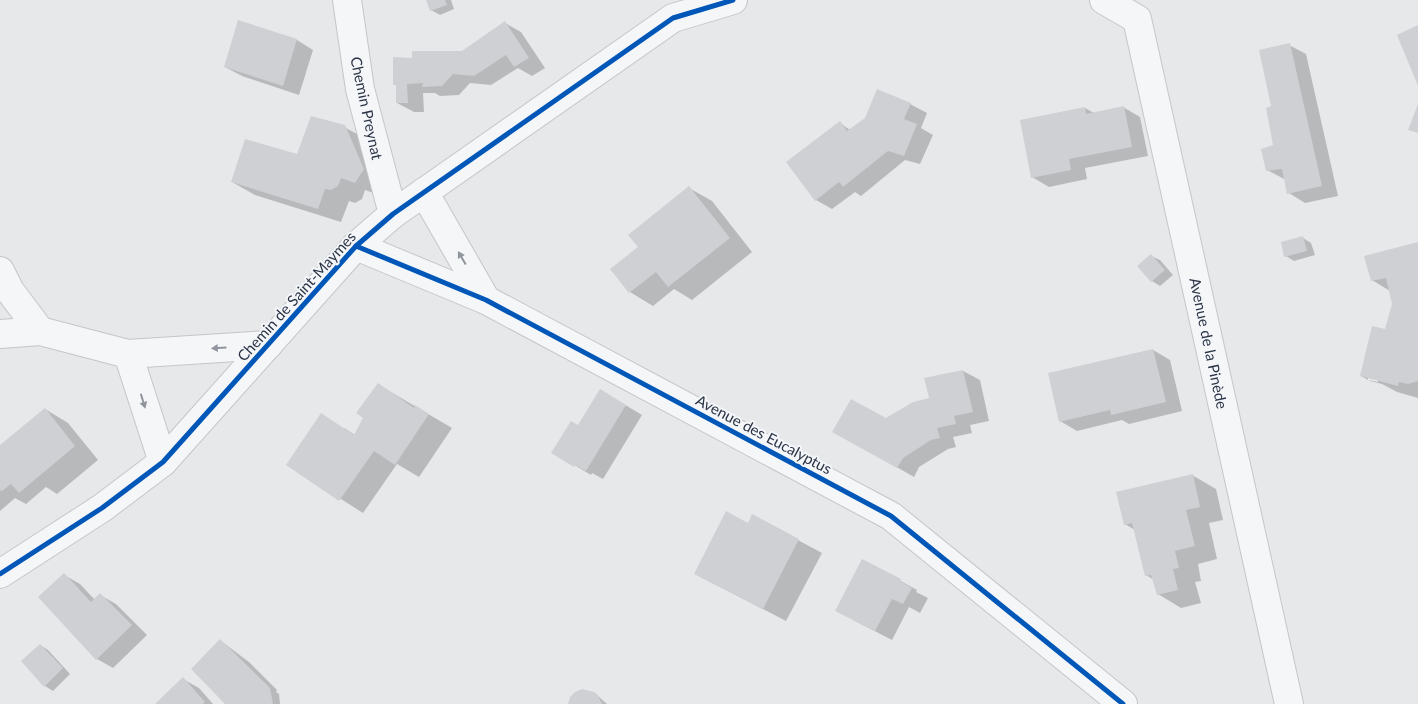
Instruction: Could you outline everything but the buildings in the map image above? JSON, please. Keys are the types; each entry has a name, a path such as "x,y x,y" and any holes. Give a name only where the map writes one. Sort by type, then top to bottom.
{"street":[{"name":"Chemin Preynat","path":"347,0 360,89 393,214"},
{"name":"Chemin de Saint-Maymes","path":"0,574 102,508 163,462 356,246 393,214 673,18 733,0"},
{"name":"Avenue de la Pinède","path":"1104,0 1137,18 1288,704"},
{"path":"424,192 486,300"},
{"name":"Avenue des Eucalyptus","path":"356,246 486,300 891,516 1122,704"},
{"path":"0,271 10,291 40,331"},
{"path":"0,334 40,331 128,354 268,345"},
{"path":"128,354 163,462"}],"cycle path":[{"path":"0,574 102,508 163,462 356,246 393,214 673,18 733,0"},
{"path":"356,246 486,300 891,516 1123,704"}]}
